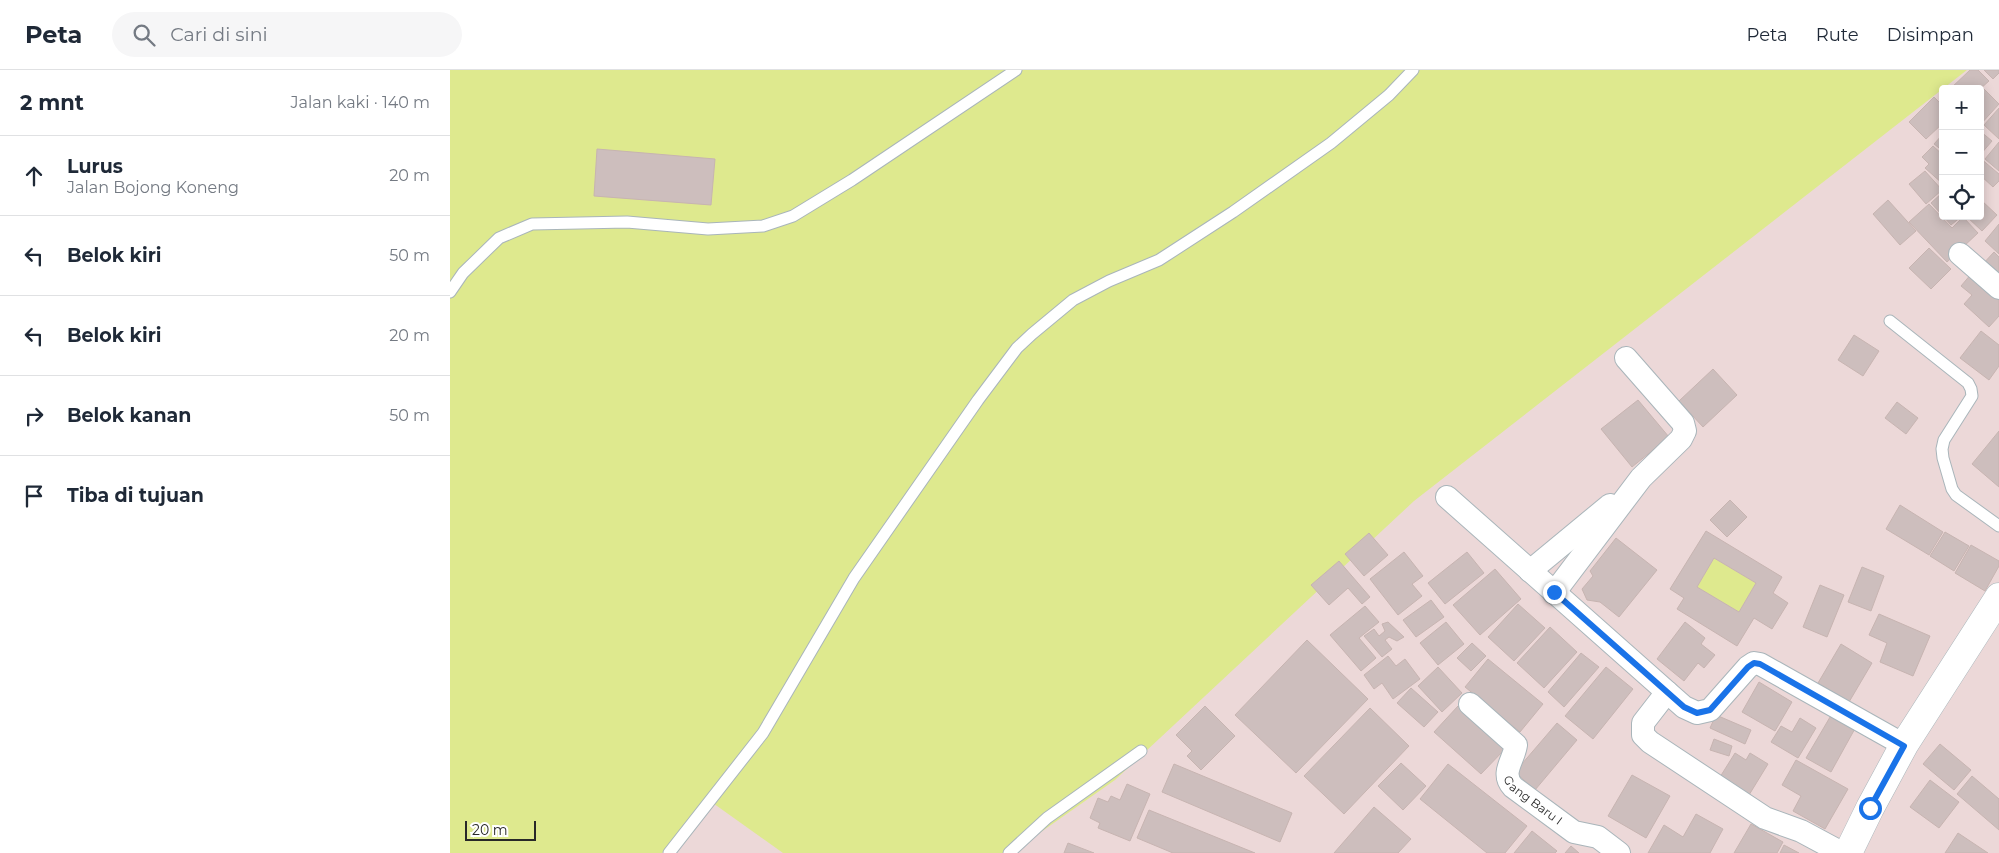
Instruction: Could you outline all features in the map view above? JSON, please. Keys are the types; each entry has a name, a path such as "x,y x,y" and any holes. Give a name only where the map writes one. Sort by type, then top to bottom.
{"street":[{"path":"1960,254 1999,288"},
{"path":"1530,571 1641,478 1681,440 1685,431 1683,423 1626,358"},
{"path":"1554,592 1641,478"},
{"path":"1447,497 1684,707 1697,713 1710,710 1748,667 1754,663 1760,664 1904,746"},
{"path":"1848,853 1904,746 1999,597"},
{"path":"1667,692 1643,723 1643,735 1650,742 1765,818 1795,844 1811,853"},
{"name":"Gang Baru I","path":"1470,704 1516,745 1506,773 1508,781 1513,787 1574,832 1598,838 1619,853"},
{"path":"1765,818 1801,831 1842,853"}],"lane":[{"path":"450,292 463,273 499,238 532,224 627,222 708,228 764,226 793,216 852,180 1016,70"},
{"path":"669,853 763,733 854,578 978,400 1017,348 1073,300 1109,281 1159,260 1234,212 1330,143 1389,95 1414,70"},
{"path":"1890,322 1968,384 1971,389 1972,396 1944,440 1943,458 1952,489 1956,496 1999,526"},
{"path":"1009,853 1047,818 1142,751"}],"green space":[{"path":"450,70 1967,70 1948,85 1939,85 1939,92 1414,501 1115,780 1011,853 783,853 710,801 662,853 450,853"},
{"path":"1714,558 1756,583 1739,612 1697,587"}],"building":[{"path":"1970,70 1978,70 1989,81 1984,85 1954,85"},
{"path":"1984,70 1999,70 1999,73 1993,79"},
{"path":"1984,89 1999,104 1984,121"},
{"path":"1934,97 1939,102 1939,127 1926,139 1909,122"},
{"path":"1999,108 1999,139 1984,125"},
{"path":"1984,134 1992,141 1984,150"},
{"path":"1939,138 1939,148 1934,144"},
{"path":"1999,142 1999,171 1985,159"},
{"path":"1933,146 1939,151 1939,180 1925,168 1929,164 1922,157"},
{"path":"597,149 715,159 711,205 594,196"},
{"path":"1984,161 1999,174 1999,181 1993,187 1984,179"},
{"path":"1925,171 1939,187 1939,193 1926,204 1909,184"},
{"path":"1939,196 1939,212 1931,203"},
{"path":"1888,200 1916,231 1900,245 1873,214"},
{"path":"1984,203 1997,215 1982,231 1970,220 1984,220"},
{"path":"1929,204 1939,214 1939,220 1944,220 1952,228 1960,220 1966,220 1978,233 1947,262 1909,222"},
{"path":"1947,220 1957,220 1951,225"},
{"path":"1999,224 1999,254 1985,241"},
{"path":"1929,248 1951,269 1931,289 1909,268"},
{"path":"1994,252 1999,257 1999,282 1981,266"},
{"path":"1972,273 1999,296 1999,316 1989,327 1964,304 1972,295 1961,286"},
{"path":"1981,331 1999,345 1999,366 1989,380 1960,358"},
{"path":"1854,335 1879,351 1863,376 1838,360"},
{"path":"1713,369 1737,395 1703,427 1679,401"},
{"path":"1638,400 1669,437 1632,467 1601,429"},
{"path":"1897,402 1918,418 1906,434 1885,418"},
{"path":"1999,431 1999,487 1972,464"},
{"path":"1730,500 1747,517 1727,537 1710,520"},
{"path":"1900,505 1943,532 1929,555 1886,529"},
{"path":"1706,531 1782,577 1773,593 1788,603 1772,629 1754,618 1737,646 1677,609 1684,598 1670,589","holes":["1714,558 1756,583 1739,612 1697,587"]},
{"path":"1945,532 1969,546 1954,571 1930,556"},
{"path":"1369,533 1388,555 1364,576 1345,554"},
{"path":"1616,538 1657,570 1619,617 1600,602 1587,600 1582,589 1593,576 1590,571"},
{"path":"1971,545 1999,561 1999,566 1985,591 1955,573"},
{"path":"1404,552 1423,576 1412,584 1422,596 1398,615 1370,579"},
{"path":"1467,552 1484,573 1445,604 1428,583"},
{"path":"1339,561 1370,597 1362,604 1348,588 1329,605 1311,585"},
{"path":"1862,567 1884,576 1871,611 1848,602"},
{"path":"1495,569 1521,599 1480,635 1453,605"},
{"path":"1820,585 1844,595 1827,637 1803,627"},
{"path":"1431,600 1444,617 1416,637 1403,620"},
{"path":"1518,604 1545,628 1514,661 1488,637"},
{"path":"1365,606 1379,622 1359,638 1376,658 1361,671 1330,635"},
{"path":"1879,614 1930,636 1913,676 1880,662 1887,643 1869,635"},
{"path":"1388,622 1404,637 1397,641 1389,637 1385,640 1392,649 1382,657 1364,636 1374,629 1379,636 1385,631 1382,624"},
{"path":"1446,622 1464,644 1438,665 1420,643"},
{"path":"1685,622 1705,638 1701,644 1715,655 1704,668 1698,663 1684,681 1657,659"},
{"path":"1550,627 1577,652 1544,688 1517,663"},
{"path":"1307,640 1368,699 1296,773 1235,715"},
{"path":"1472,643 1486,656 1471,671 1457,658"},
{"path":"1841,644 1872,663 1849,702 1818,683"},
{"path":"1581,653 1599,667 1564,707 1548,692"},
{"path":"1388,656 1396,666 1405,659 1420,679 1393,699 1382,683 1374,689 1364,675"},
{"path":"1488,659 1543,704 1520,732 1465,687"},
{"path":"1438,667 1462,693 1442,712 1418,686"},
{"path":"1606,667 1633,689 1593,739 1565,716"},
{"path":"1759,682 1792,702 1775,731 1742,712"},
{"path":"1411,688 1438,712 1424,727 1397,703"},
{"path":"1205,706 1235,736 1201,770 1187,756 1192,751 1176,735"},
{"path":"1458,706 1505,749 1481,774 1434,732"},
{"path":"1370,708 1409,746 1344,814 1304,776"},
{"path":"1833,712 1857,725 1831,772 1806,758"},
{"path":"1716,715 1751,730 1745,744 1710,728"},
{"path":"1800,718 1816,728 1798,758 1771,742 1781,726 1792,732"},
{"path":"1557,723 1577,740 1535,790 1515,772"},
{"path":"1714,739 1732,746 1729,756 1710,750"},
{"path":"1940,744 1971,770 1954,790 1923,764"},
{"path":"1735,753 1746,760 1750,753 1768,764 1749,795 1720,777"},
{"path":"1796,760 1848,789 1825,829 1793,811 1801,796 1782,785"},
{"path":"1401,763 1426,786 1403,810 1378,786"},
{"path":"1174,764 1292,813 1280,842 1162,792"},
{"path":"1448,764 1527,826 1505,853 1487,853 1420,799"},
{"path":"1632,775 1670,796 1646,838 1608,816"},
{"path":"1972,776 1999,799 1999,830 1957,794"},
{"path":"1930,780 1959,802 1939,828 1910,807"},
{"path":"1127,784 1150,794 1130,841 1098,828 1100,823 1090,818 1098,798 1108,802 1111,796 1120,800"},
{"path":"1374,807 1411,839 1398,853 1334,853"},
{"path":"1149,810 1255,853 1173,853 1137,838"},
{"path":"1696,814 1723,829 1710,853 1648,853 1664,825 1683,837"},
{"path":"1751,824 1783,842 1777,853 1734,853"},
{"path":"1532,831 1557,851 1555,853 1514,853"},
{"path":"1958,833 1988,853 1945,853"},
{"path":"1068,843 1094,853 1064,853"},
{"path":"1784,845 1799,853 1780,853"},
{"path":"1571,846 1579,853 1565,853"}],"route":[{"path":"1554,592 1684,707 1697,713 1710,710 1748,667 1754,663 1768,667 1904,746 1870,808"}]}
